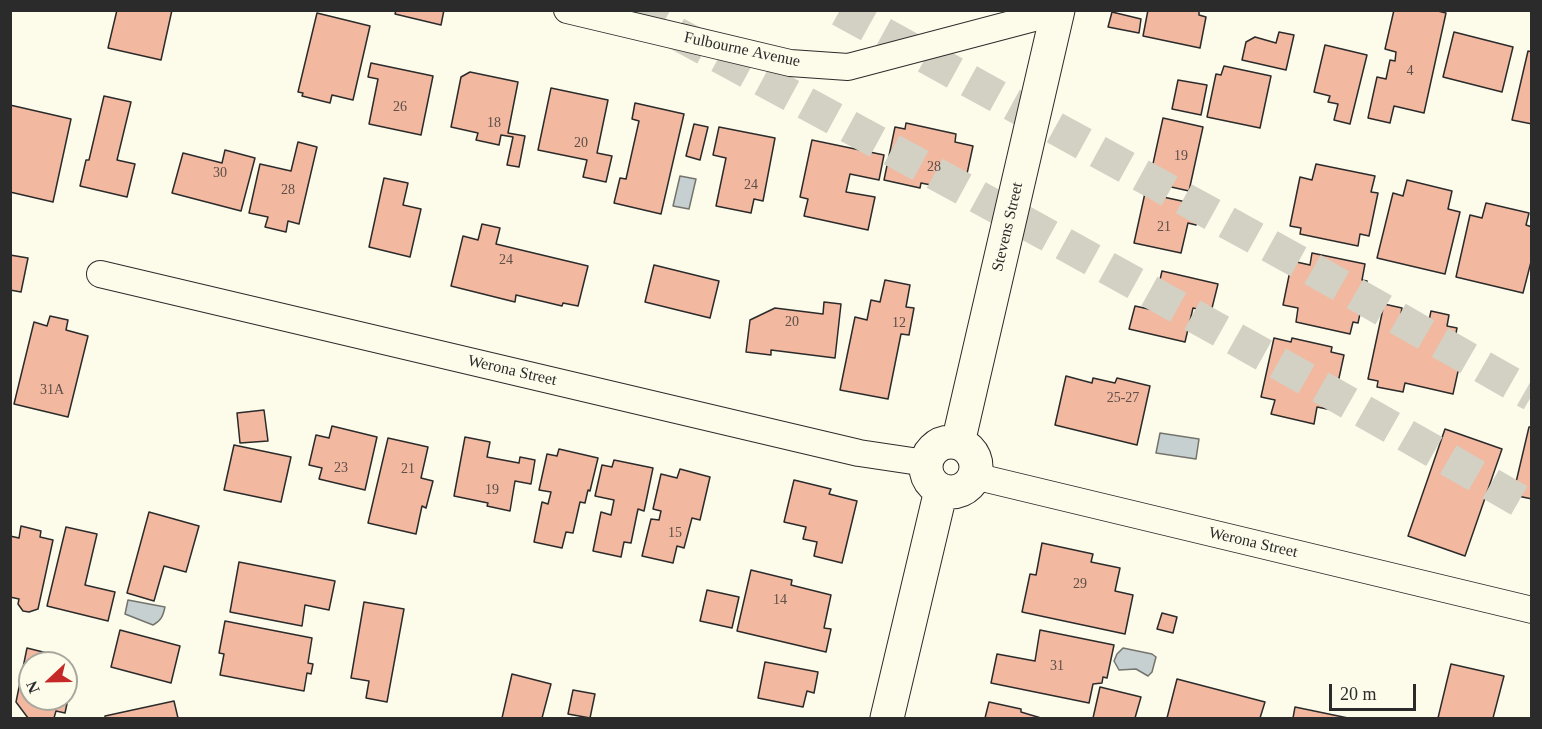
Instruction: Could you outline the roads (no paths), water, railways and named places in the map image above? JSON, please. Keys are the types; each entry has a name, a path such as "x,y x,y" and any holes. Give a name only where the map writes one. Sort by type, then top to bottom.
{"street":[{"name":"Fulbourne Avenue","path":"567,10 790,63 848,67 1058,11"},
{"name":"Stevens Street","path":"958,443 1058,11"},
{"name":"Werona Street","path":"100,274 859,453 933,477"},
{"path":"887,718 933,477 928,455 941,444 958,443 971,452 976,468 970,483 964,489 957,492 933,477"},
{"name":"Werona Street","path":"974,476 1532,610"}],"tunnel":[{"path":"633,10 1084,255 1532,508"},
{"path":"840,10 1310,268 1532,395"}]}
